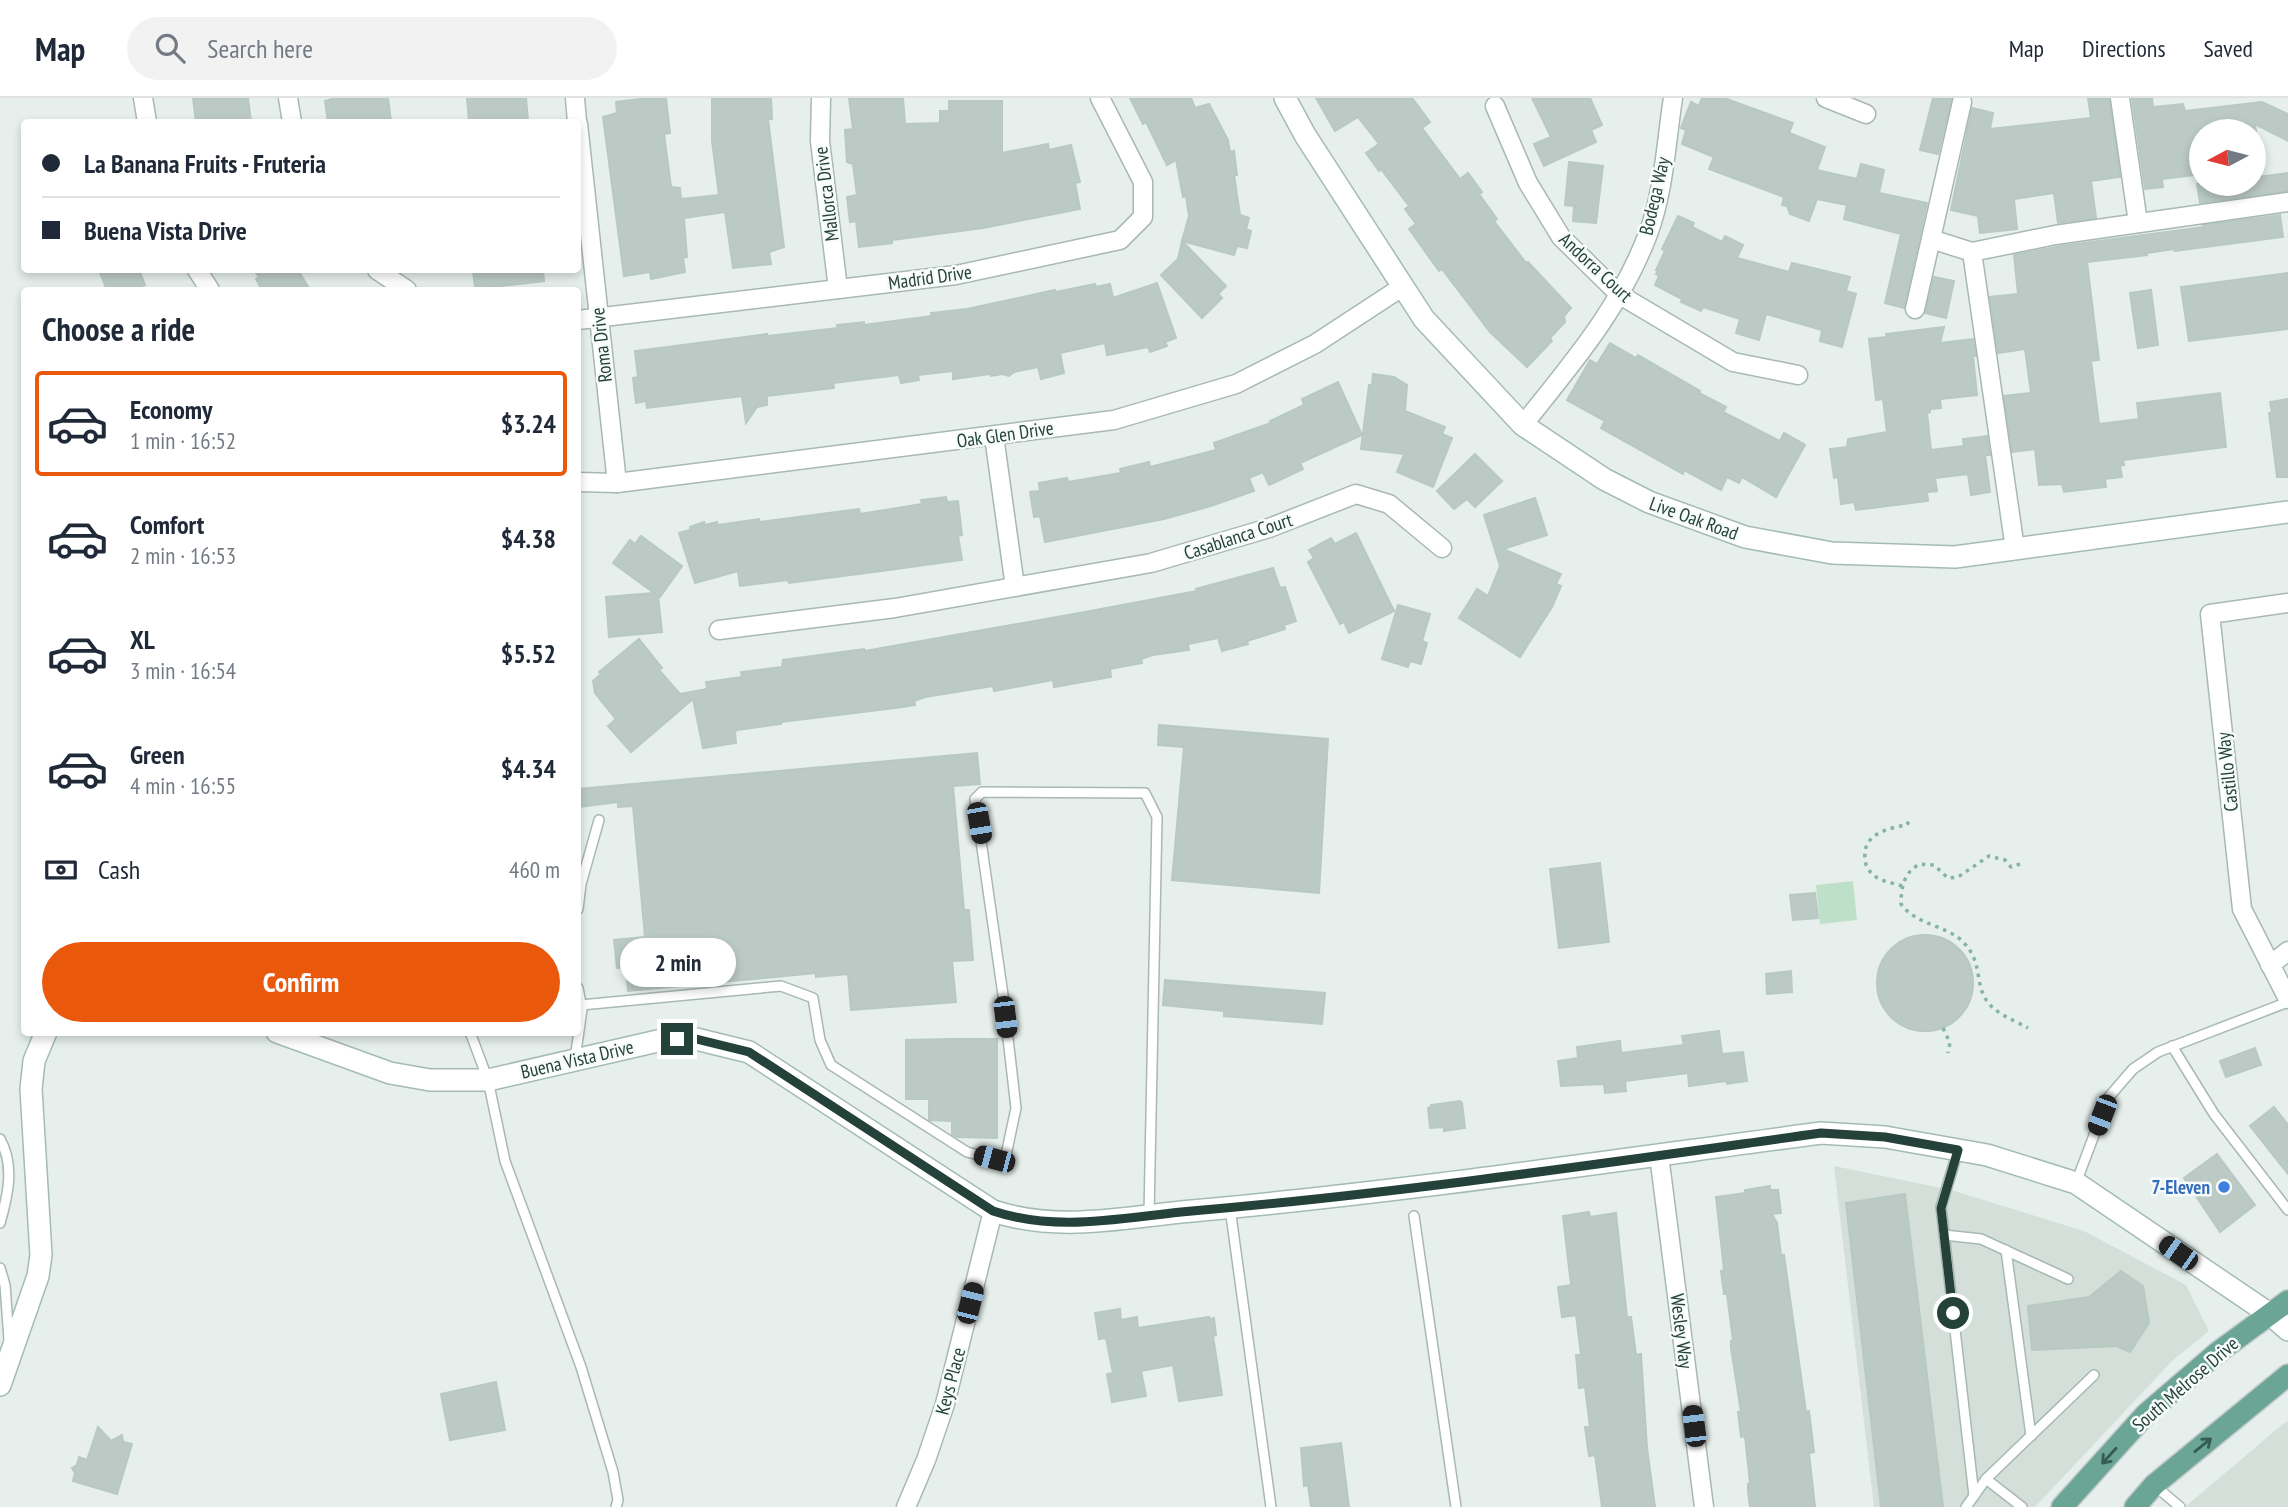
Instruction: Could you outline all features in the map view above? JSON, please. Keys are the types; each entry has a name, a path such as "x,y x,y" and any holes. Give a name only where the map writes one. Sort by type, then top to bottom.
{"main road":[{"name":"South Melrose Drive","path":"2063,1507 2146,1414 2217,1353 2288,1301"},
{"path":"2135,1507 2154,1485 2288,1375"}],"street":[{"path":"143,98 146,119"},
{"path":"288,98 292,119"},
{"name":"Roma Drive","path":"575,98 577,119"},
{"name":"Mallorca Drive","path":"821,98 820,141 838,289"},
{"name":"Madrid Drive","path":"581,320 956,275 1120,240 1143,217 1143,182 1100,98"},
{"name":"Live Oak Road","path":"1285,98 1305,135 1424,319 1523,425 1604,480 1648,502 1745,537 1832,553 1955,557 2288,512"},
{"name":"Bodega Way","path":"1523,425 1601,327 1620,295 1648,233 1657,202 1673,98"},
{"path":"1826,98 1867,114"},
{"path":"2120,98 2138,223"},
{"path":"1915,309 1962,102"},
{"name":"Andorra Court","path":"1495,106 1528,183 1561,237 1620,295 1733,362 1798,375"},
{"name":"Roma Drive","path":"581,160 617,483"},
{"path":"1931,239 1972,252 2055,235 2288,202"},
{"path":"1972,252 2015,549"},
{"path":"382,273 402,287"},
{"name":"Oak Glen Drive","path":"581,482 617,483 1114,419 1236,384 1315,344 1402,287"},
{"path":"994,436 1015,587"},
{"name":"Casablanca Court","path":"719,630 895,608 1151,563 1269,528 1356,494 1389,504 1442,548"},
{"name":"Castillo Way","path":"2288,603 2210,614 2242,909 2288,1000"},
{"path":"2270,965 2288,951"},
{"path":"0,1385 38,1276 41,1255 31,1090 34,1061 44,1036"},
{"name":"Buena Vista Drive","path":"288,1036 390,1073 430,1080 488,1080 662,1040 692,1038 749,1052 993,1211 1035,1222 1069,1223 1230,1208 1424,1186 1821,1133 1885,1137 1987,1155 2076,1183 2271,1315 2288,1330"},
{"name":"Wesley Way","path":"1659,1155 1704,1507"},
{"name":"Keys Place","path":"906,1507 945,1404 993,1211"}],"lane":[{"path":"581,1005 781,986 813,998 820,1040 831,1065 967,1152 994,1159 1006,1155 1016,1108 998,954 975,799 982,792 1145,793 1157,817 1149,1216"},
{"path":"581,884 599,820"},
{"path":"2076,1183 2108,1098 2133,1069 2158,1052 2288,1000"},
{"path":"472,1036 488,1080 505,1161 581,1367 609,1459 618,1500 616,1507"},
{"path":"575,1060 578,1036"},
{"path":"2172,1046 2214,1114 2288,1210"},
{"path":"0,1139 8,1161 9,1181 0,1223"},
{"path":"1958,1150 1941,1208 1974,1496"},
{"path":"1230,1208 1271,1507"},
{"path":"1414,1216 1456,1507"},
{"path":"1944,1235 1982,1239 2068,1279"},
{"path":"2006,1250 2031,1436"},
{"path":"0,1268 5,1285 10,1356"},
{"path":"1966,1507 1986,1479 2094,1375"},
{"path":"1986,1479 2022,1507"},
{"path":"2154,1485 2180,1507"}],"path":[{"path":"1902,886 1875,877 1866,867 1864,855 1871,838 1880,832 1907,825 1910,819"},
{"path":"2020,864 2011,867 2004,860 1989,856 1958,877 1948,878 1934,865 1920,864 1906,876 1902,886 1901,904 1908,912 1963,941 1978,965 1985,999 1995,1010 2028,1028"},
{"path":"1943,1028 1950,1042 1948,1053"}],"shaded area":[{"path":"1834,1166 1951,1190 2084,1231 2186,1285 2209,1331 2173,1360 2035,1507 1874,1507"},
{"path":"2288,1421 2288,1507 2185,1507 2283,1424"}],"green space":[{"path":"1853,881 1857,920 1820,924 1816,885"}],"building":[{"path":"193,98 248,98 251,119 196,119"},
{"path":"335,98 388,98 391,119 328,119 325,101"},
{"path":"467,98 526,98 528,119 469,119"},
{"path":"666,98 670,133 664,134 671,187 680,188 681,199 719,195 712,141 712,98 771,98 772,119 768,119 784,247 769,252 771,264 733,268 725,212 684,218 687,257 683,258 685,272 651,279 650,272 624,276 603,117 617,113 616,102"},
{"path":"849,98 903,98 905,124 940,123 940,111 949,111 949,101 1002,101 1002,153 1048,144 1049,150 1071,145 1080,182 1075,183 1080,209 983,228 859,247 856,221 850,222 847,197 857,195 853,164 847,162 845,130 853,129"},
{"path":"1130,98 1191,98 1195,108 1209,104 1228,140 1230,152 1234,151 1237,175 1234,175 1240,215 1249,218 1246,229 1251,231 1247,248 1237,246 1234,255 1182,241 1189,216 1176,160 1167,165 1146,122 1143,124"},
{"path":"1316,98 1412,98 1430,122 1422,128 1460,179 1468,173 1497,219 1494,221 1526,263 1528,262 1571,308 1564,316 1565,322 1550,338 1552,341 1527,367 1490,332 1442,269 1439,271 1409,229 1416,224 1405,209 1409,206 1366,153 1379,144 1358,117 1335,131"},
{"path":"1532,98 1590,98 1602,125 1591,130 1596,142 1544,166 1534,144 1551,137"},
{"path":"1702,98 1724,98 1793,123 1789,133 1825,147 1817,170 1857,179 1861,164 1884,170 1879,193 1927,203 1904,308 1885,303 1901,234 1844,219 1847,205 1817,199 1809,221 1790,214 1787,206 1782,205 1784,197 1709,169 1714,157 1682,144 1686,130 1681,128 1691,102 1699,106"},
{"path":"1933,98 1952,98 1938,154 1920,150"},
{"path":"2088,98 2109,98 2120,177 2091,181 2096,218 2058,223 2054,193 2014,199 2017,229 1980,233 1978,216 1951,210 1972,108 1993,113 1990,129 2091,118"},
{"path":"2132,98 2152,98 2153,107 2183,104 2185,111 2262,102 2288,114 2288,141 2266,130 2266,119 2189,119 2189,176 2162,179 2163,187 2145,189"},
{"path":"1569,162 1603,166 1596,223 1573,221 1574,206 1565,205"},
{"path":"2288,173 2288,191 2266,194 2266,176"},
{"path":"2199,196 2251,196 2200,203"},
{"path":"2280,215 2283,237 2087,262 2099,360 2091,361 2099,424 2139,419 2137,403 2220,393 2226,447 2123,460 2124,465 2120,466 2122,477 2105,479 2106,487 2064,492 2062,484 2039,485 2035,449 2012,452 2004,396 2031,393 2025,349 1998,353 1990,297 2018,294 2014,255"},
{"path":"1678,216 1694,223 1692,227 1722,242 1725,236 1743,245 1737,258 1789,272 1792,263 1850,277 1846,291 1856,294 1842,347 1820,341 1822,330 1766,314 1759,340 1736,333 1740,319 1703,307 1701,311 1655,285 1659,276 1656,270 1665,251 1662,249"},
{"path":"1182,241 1226,286 1218,294 1222,298 1202,318 1161,275 1178,259"},
{"path":"100,273 140,273 145,285 139,287 106,287"},
{"path":"256,273 300,273 308,287 260,287 256,279 259,277"},
{"path":"473,273 543,273 544,281 475,287"},
{"path":"2288,273 2288,329 2189,341 2181,287"},
{"path":"1934,277 1954,281 1946,318 1925,313"},
{"path":"1157,283 1176,338 1165,342 1167,346 1150,352 1148,347 1107,355 1105,343 1060,353 1064,373 1041,379 1038,367 1014,372 1009,376 990,374 953,379 953,371 918,375 919,380 901,383 899,375 833,383 834,388 767,396 767,405 757,407 746,423 742,396 647,408 646,401 636,403 633,378 638,377 635,351 838,328 837,325 864,322 864,325 932,316 931,313 967,309 1095,284 1096,287 1110,284 1113,298"},
{"path":"2151,290 2158,345 2138,348 2130,293"},
{"path":"1944,327 1940,343 1973,339 1977,395 1940,399 1941,408 1930,409 1927,413 1931,450 1964,446 1963,439 1987,436 1990,455 1985,455 1990,492 1971,495 1968,474 1935,478 1937,491 1927,492 1928,501 1856,510 1854,502 1841,504 1838,477 1834,478 1830,449 1847,447 1848,439 1887,432 1883,399 1876,400 1869,339 1887,337 1886,334"},
{"path":"1610,343 1636,358 1638,355 1700,391 1699,393 1726,407 1723,412 1780,441 1784,433 1805,445 1776,497 1742,477 1739,483 1727,477 1721,490 1684,470 1683,474 1601,428 1605,421 1567,400 1590,360 1597,364"},
{"path":"1373,374 1394,377 1407,385 1405,411 1445,427 1442,434 1452,438 1433,487 1397,472 1404,454 1361,449 1369,385 1372,385"},
{"path":"1338,382 1362,435 1300,463 1303,469 1269,485 1263,472 1249,478 1254,491 1211,506 1164,519 1045,542 1040,516 1034,517 1030,492 1040,491 1039,483 1067,478 1068,482 1121,473 1120,469 1149,462 1150,467 1216,450 1214,443 1271,423 1270,421 1304,405 1302,399"},
{"path":"2288,399 2288,477 2277,477 2270,402"},
{"path":"1475,454 1502,481 1475,507 1467,499 1454,509 1437,491"},
{"path":"946,497 947,502 958,501 962,535 958,536 962,560 789,583 788,580 740,586 738,571 695,583 679,533 704,522 705,525 717,522 718,525 759,519 760,522 859,509 860,514 922,504 921,500"},
{"path":"1535,498 1547,535 1503,549 1561,574 1556,584 1561,586 1552,607 1520,657 1459,618 1477,589 1488,596 1500,566 1484,515"},
{"path":"1356,533 1394,611 1349,633 1344,622 1340,624 1308,562 1314,558 1309,550 1331,538 1335,544"},
{"path":"641,536 682,566 660,597 658,596 662,632 609,637 606,597 654,593 613,563 630,540 635,544"},
{"path":"1273,568 1280,588 1285,587 1296,621 1284,625 1285,629 1222,651 1218,638 1188,644 1189,650 1153,655 1141,659 1142,663 1110,669 1111,677 1054,687 1053,680 994,691 993,686 925,697 914,701 915,705 781,722 737,730 736,743 703,748 693,699 631,752 608,726 616,719 595,693 593,681 601,674 599,672 639,639 662,668 659,670 680,694 707,689 706,682 742,677 741,672 782,667 783,660 865,651 1197,591 1196,589"},
{"path":"1398,605 1430,614 1422,641 1427,643 1421,664 1410,661 1408,667 1382,659"},
{"path":"1159,725 1328,739 1319,893 1172,880 1184,747 1158,745"},
{"path":"977,753 980,784 953,786 964,910 969,910 973,960 952,961 956,1002 851,1010 848,974 816,977 816,973 628,991 626,967 617,968 614,940 645,937 633,806 618,807 618,802 581,807 581,789"},
{"path":"1600,863 1609,942 1559,948 1550,869"},
{"path":"1815,893 1818,918 1793,920 1790,895"},
{"path":"1916,935 1934,935 1952,943 1965,956 1973,974 1970,1002 1952,1023 1934,1031 1916,1031 1898,1023 1885,1010 1877,992 1877,974 1885,956 1898,943"},
{"path":"1791,971 1792,992 1767,994 1766,974"},
{"path":"1165,980 1325,993 1322,1024 1224,1016 1224,1011 1163,1005"},
{"path":"1719,1031 1722,1054 1743,1052 1747,1081 1689,1086 1688,1073 1625,1081 1626,1091 1605,1093 1604,1084 1561,1086 1558,1061 1578,1058 1577,1047 1620,1041 1621,1053 1684,1045 1682,1036"},
{"path":"997,1039 997,1138 957,1137 952,1134 952,1121 929,1120 929,1099 906,1099 906,1040"},
{"path":"2255,1048 2261,1065 2226,1077 2220,1061"},
{"path":"1460,1101 1465,1128 1444,1131 1444,1127 1430,1128 1428,1108 1431,1105"},
{"path":"2274,1107 2288,1125 2288,1174 2250,1126"},
{"path":"2217,1154 2255,1205 2220,1232 2184,1178"},
{"path":"1770,1186 1770,1190 1778,1190 1781,1213 1772,1214 1777,1223 1781,1255 1784,1255 1806,1412 1809,1411 1814,1452 1809,1453 1815,1507 1750,1507 1745,1436 1741,1437 1738,1412 1741,1412 1731,1348 1733,1341 1721,1271 1724,1270 1716,1197"},
{"path":"1905,1194 1943,1507 1881,1507 1846,1203"},
{"path":"1589,1212 1590,1217 1616,1213 1627,1317 1631,1317 1636,1355 1641,1354 1647,1448 1655,1507 1602,1507 1595,1455 1589,1456 1585,1427 1590,1427 1585,1387 1579,1388 1576,1355 1581,1355 1576,1315 1562,1317 1558,1287 1571,1285 1563,1216"},
{"path":"2121,1271 2143,1286 2149,1323 2130,1352 2116,1346 2032,1350 2028,1306 2089,1297"},
{"path":"1120,1309 1121,1320 1137,1317 1138,1328 1214,1318 1216,1335 1213,1336 1222,1395 1179,1401 1173,1365 1141,1371 1146,1396 1112,1402 1107,1374 1113,1373 1106,1338 1099,1339 1095,1313"},
{"path":"496,1382 505,1430 450,1440 441,1394"},
{"path":"98,1427 111,1441 122,1435 123,1442 132,1444 117,1494 73,1481 75,1473 72,1468 77,1465 79,1457 87,1460"},
{"path":"1341,1443 1349,1507 1311,1507 1308,1485 1304,1486 1301,1448"}],"place":[{"name":"7-Eleven","path":"2224,1187"}],"route":[{"path":"677,1039 692,1038 749,1052 993,1211 1035,1222 1094,1222 1362,1194 1821,1133 1885,1137 1958,1150 1941,1208 1953,1313"}]}
